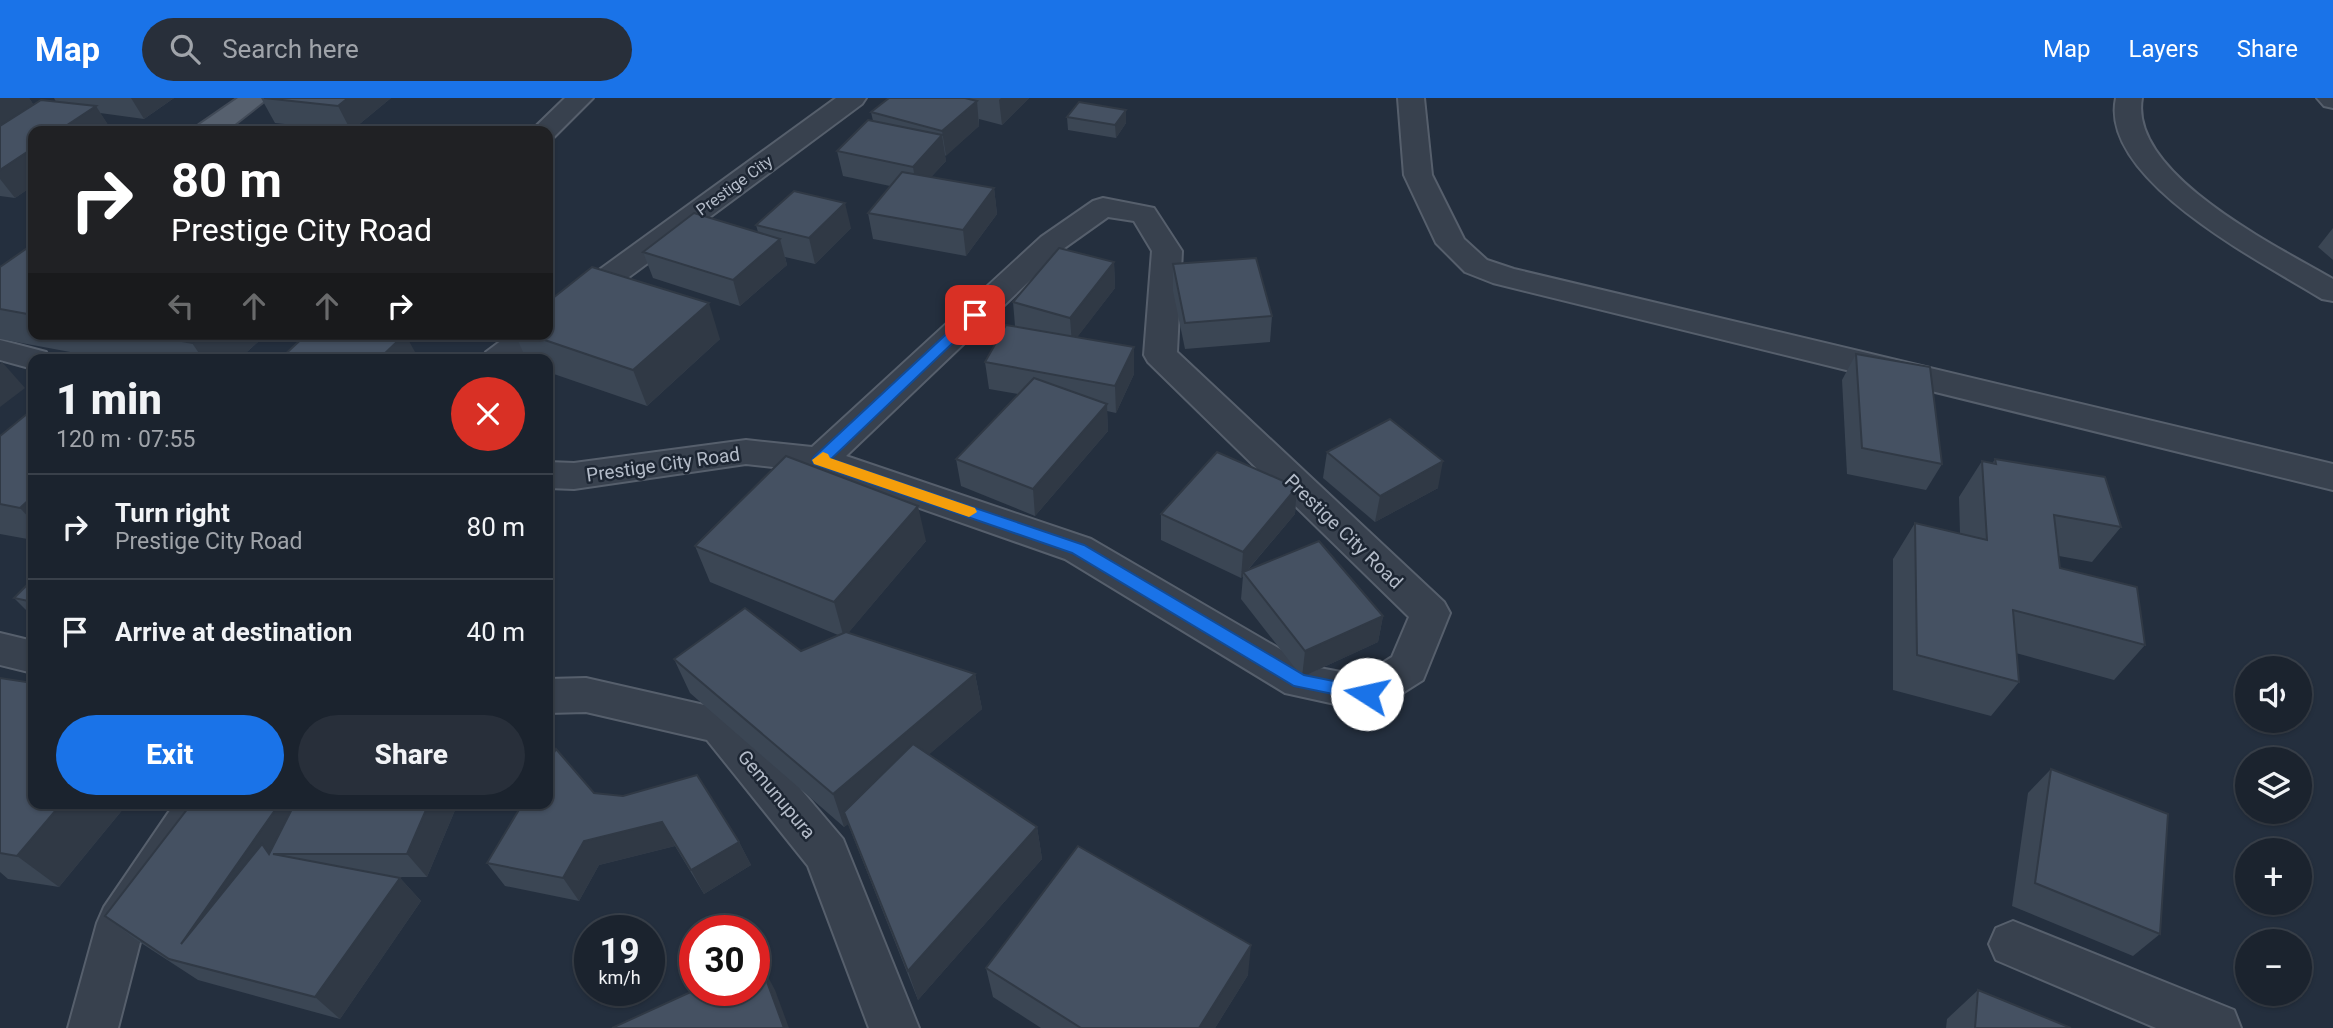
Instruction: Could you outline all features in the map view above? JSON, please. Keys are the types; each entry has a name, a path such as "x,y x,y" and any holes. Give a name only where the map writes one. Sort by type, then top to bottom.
{"main road":[{"path":"216,126 254,98"}],"street":[{"path":"549,126 580,98"},
{"name":"Prestige City","path":"553,318 853,98"},
{"path":"1411,98 1418,175 1451,243 1476,266 1504,276 2333,477"},
{"path":"2129,98 2126,118 2145,160 2189,203 2333,292"},
{"name":"Prestige City Road","path":"553,475 573,476 746,452 820,460 1078,549 1300,681 1367,694 1408,668 1430,614 1160,355 1167,251 1144,214 1103,207 1052,243 820,460"},
{"path":"505,354 523,340"},
{"path":"0,350 28,358"},
{"name":"Gemunupura","path":"553,696 586,695 720,724 827,854 894,1028"},
{"path":"93,1028 121,923 196,809"},
{"path":"2013,944 2216,1028"}],"building":[{"path":"264,98 348,98 338,106"},
{"path":"889,98 965,98 977,101 942,131 871,112"},
{"path":"41,100 96,106 66,126 28,126 28,151 0,170 0,126"},
{"path":"1079,102 1126,110 1115,125 1067,117"},
{"path":"868,120 942,135 913,167 837,151"},
{"path":"902,172 994,188 963,230 868,213"},
{"path":"794,191 845,203 809,238 756,225"},
{"path":"694,213 780,239 733,280 643,252"},
{"path":"28,247 28,314 0,309 0,267"},
{"path":"1059,248 1114,262 1070,318 1013,302"},
{"path":"1256,258 1272,316 1185,323 1173,264"},
{"path":"592,267 709,303 633,370 545,340 553,340 553,298"},
{"path":"1006,325 1134,347 1115,386 985,362"},
{"path":"301,340 399,340 384,354 285,354"},
{"path":"1856,354 1930,367 1942,464 1862,448"},
{"path":"1034,378 1107,404 1033,489 956,459"},
{"path":"28,413 28,501 20,508 0,504 0,436"},
{"path":"1390,419 1443,461 1380,496 1327,452"},
{"path":"1217,452 1297,487 1243,552 1161,514"},
{"path":"786,456 918,506 834,602 695,546"},
{"path":"1995,459 2105,477 2121,527 2054,515 2060,568 2137,587 2145,645 2013,610 2019,682 1917,655 1915,523 1987,540 1982,461 1996,464"},
{"path":"1319,541 1383,616 1305,651 1243,572"},
{"path":"28,584 28,601 14,598"},
{"path":"745,608 801,651 846,632 975,674 833,794 674,659"},
{"path":"0,678 28,682 28,809 57,809 17,856 0,853"},
{"path":"913,744 1037,827 908,971 844,812"},
{"path":"556,749 594,793 623,796 697,775 739,842 691,870 662,822 584,841 563,878 487,863 519,809 553,809 553,754"},
{"path":"2051,769 2168,814 2160,934 2035,883"},
{"path":"187,809 276,809 181,944 262,844 269,854 292,809 426,809 407,854 273,854 400,878 315,997 169,959 105,916"},
{"path":"1078,846 1251,945 1199,1028 1081,1028 986,968"},
{"path":"770,990 784,1028 612,1028 679,997 679,1006 770,1006"},
{"path":"1978,990 2071,1028 1975,1028"}],"slow traffic":[{"path":"823,457 820,460 969,512"}],"route":[{"path":"975,315 820,460 1078,549 1300,681 1367,694"}]}
